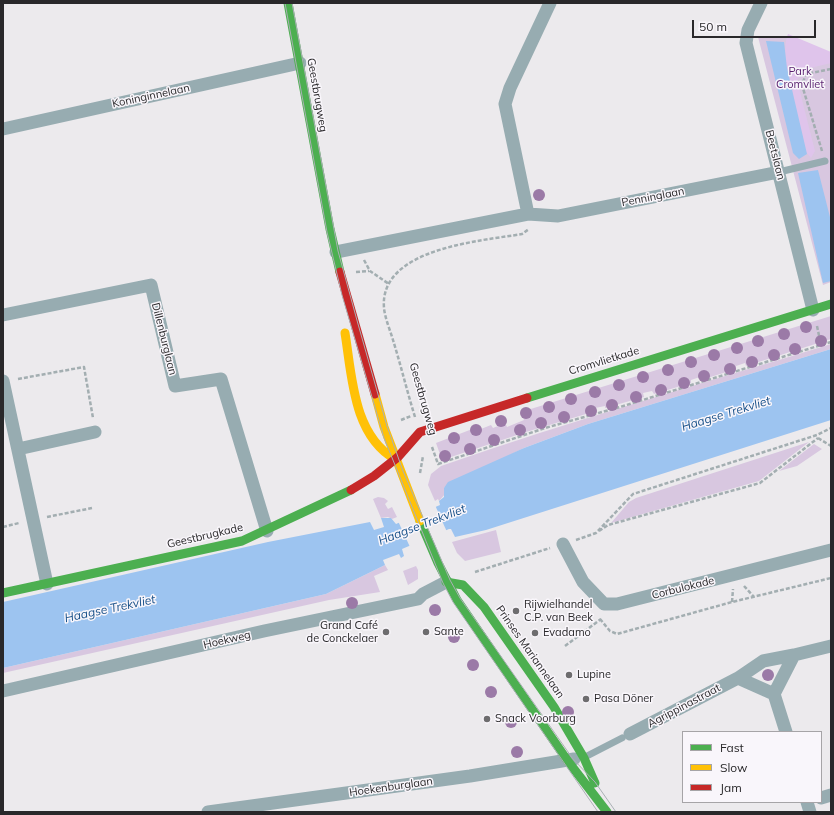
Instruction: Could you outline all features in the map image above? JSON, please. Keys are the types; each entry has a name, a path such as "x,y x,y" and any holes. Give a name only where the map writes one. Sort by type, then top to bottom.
{"street":[{"name":"Geestbrugweg","path":"288,3 330,229 343,285 365,364 395,459 432,549"},
{"path":"528,214 506,110 506,100 550,3"},
{"name":"Beetslaan","path":"761,3 748,30 746,43 813,310"},
{"name":"Koninginnelaan","path":"3,129 300,63"},
{"name":"Penninglaan","path":"336,252 528,214 558,216 779,172"},
{"name":"Dillenburglaan","path":"3,316 151,285 175,386 221,379 267,531"},
{"name":"Geestbrugweg","path":"343,285 342,319 362,421 372,440 382,451 395,459"},
{"name":"Cromvlietkade","path":"420,432 592,377 831,304"},
{"path":"3,381 47,584"},
{"path":"18,449 95,432"},
{"path":"395,459 420,432"},
{"name":"Geestbrugkade","path":"3,593 242,541 267,531 353,489 374,476 395,459"},
{"path":"563,544 583,582 604,604"},
{"name":"Prinses Mariannelaan","path":"432,549 446,582 457,600 575,759 594,782 596,797"},
{"name":"Corbulokade","path":"604,604 617,604 831,550"},
{"name":"Prinses Mariannelaan","path":"446,582 463,585 484,607 554,707 575,759 596,797 607,812"},
{"name":"Hoekweg","path":"3,691 264,631 418,599 423,594 446,582"},
{"name":"Agrippinastraat","path":"626,736 738,678 763,661 794,656 831,646"},
{"path":"786,731 774,694 794,656"},
{"path":"738,678 774,694"},
{"name":"Hoekenburglaan","path":"208,812 470,776 575,759"}],"lane":[{"path":"779,172 825,161"},
{"name":"Agrippinastraat","path":"575,759 626,736"}],"path":[{"path":"825,161 802,86 806,74 831,69"},
{"path":"370,270 389,284 399,270 418,257 433,251 529,230 531,223 528,214"},
{"name":"Geestbrugweg","path":"389,284 384,308 425,449 418,478"},
{"path":"438,464 545,428 627,405 831,342"},
{"path":"3,381 84,367 95,432"},
{"path":"474,572 596,534 608,525 760,482 817,437 831,428"},
{"path":"596,534 633,494 817,437 831,446"},
{"path":"33,519 92,508"},
{"path":"600,620 610,631 617,634 739,600 831,578"},
{"path":"565,646 607,614 604,604"}],"green space":[{"name":"Park Cromvliet","path":"758,37 790,38 831,58 831,282 823,285"},
{"path":"831,316 831,339 746,366 745,363 736,366 736,369 701,380 700,377 691,380 691,383 654,394 652,391 643,393 644,397 605,408 605,406 595,408 596,411 526,432 442,460 436,443 480,426 481,429 491,425 493,428 498,426 496,420 503,418 507,427 524,420 521,412"},
{"path":"831,344 831,349 588,424 524,448 444,488 445,494 439,501 438,499 435,501 428,485 431,474 441,466 489,449"},
{"path":"809,442 759,481 611,523 629,502 636,498"},
{"path":"814,444 822,449 797,466 779,471"},
{"path":"378,497 384,498 388,501 385,504 388,509 392,507 397,517 392,519 388,517 381,518 373,499"},
{"path":"496,530 501,552 465,561 457,553 452,542"},
{"path":"385,565 388,570 374,576 380,592 329,600 3,673 3,668 326,594"},
{"path":"416,566 418,570 418,579 408,585 403,571"}],"shaded area":[{"path":"788,34 831,52 831,63 806,69 797,80 815,151 811,158 806,152 787,72 785,57"}],"water":[{"path":"766,41 784,42 787,68 807,154 799,159 793,153"},
{"path":"818,170 831,221 831,281 823,283 798,173"},
{"name":"Haagse Trekvliet","path":"831,349 831,420 486,530 455,537 451,529 449,529 402,549 404,556 401,558 399,554 383,560 385,565 326,594 3,668 3,602 268,542 370,522 374,530 384,527 381,518 391,518 396,524 440,505 439,501 444,497 444,488 448,482 524,448 588,424"}],"pier":[{"path":"435,505 447,532 410,547 398,521"}],"tram line":[{"path":"285,3 327,232 342,295 384,438 443,583 453,602 598,812"},
{"path":"292,3 338,251 387,426 403,471 450,580 460,598 573,759 595,782 616,812"}],"traffic: fast":[{"path":"288,3 330,229 340,272"},
{"path":"527,398 831,304"},
{"path":"3,593 242,541 351,490"},
{"path":"420,521 438,563 457,600 567,760 607,812"},
{"path":"446,582 463,585 484,607 554,707 584,758 595,783"}],"traffic: slow":[{"path":"345,333 353,385 363,420 370,435 381,448 395,459"},
{"path":"375,394 384,427 420,521"}],"traffic: jam":[{"path":"340,272 375,394"},
{"path":"351,490 374,476 398,457 420,432 527,398"}],"place":[{"name":"Rijwielhandel C.P. van Beek","path":"516,611"},
{"name":"Grand Café de Conckelaer","path":"386,632"},
{"name":"Sante","path":"426,632"},
{"name":"Evadamo","path":"535,633"},
{"name":"Lupine","path":"569,675"},
{"name":"Pasa Döner","path":"586,699"},
{"name":"Snack Voorburg","path":"487,719"}]}
